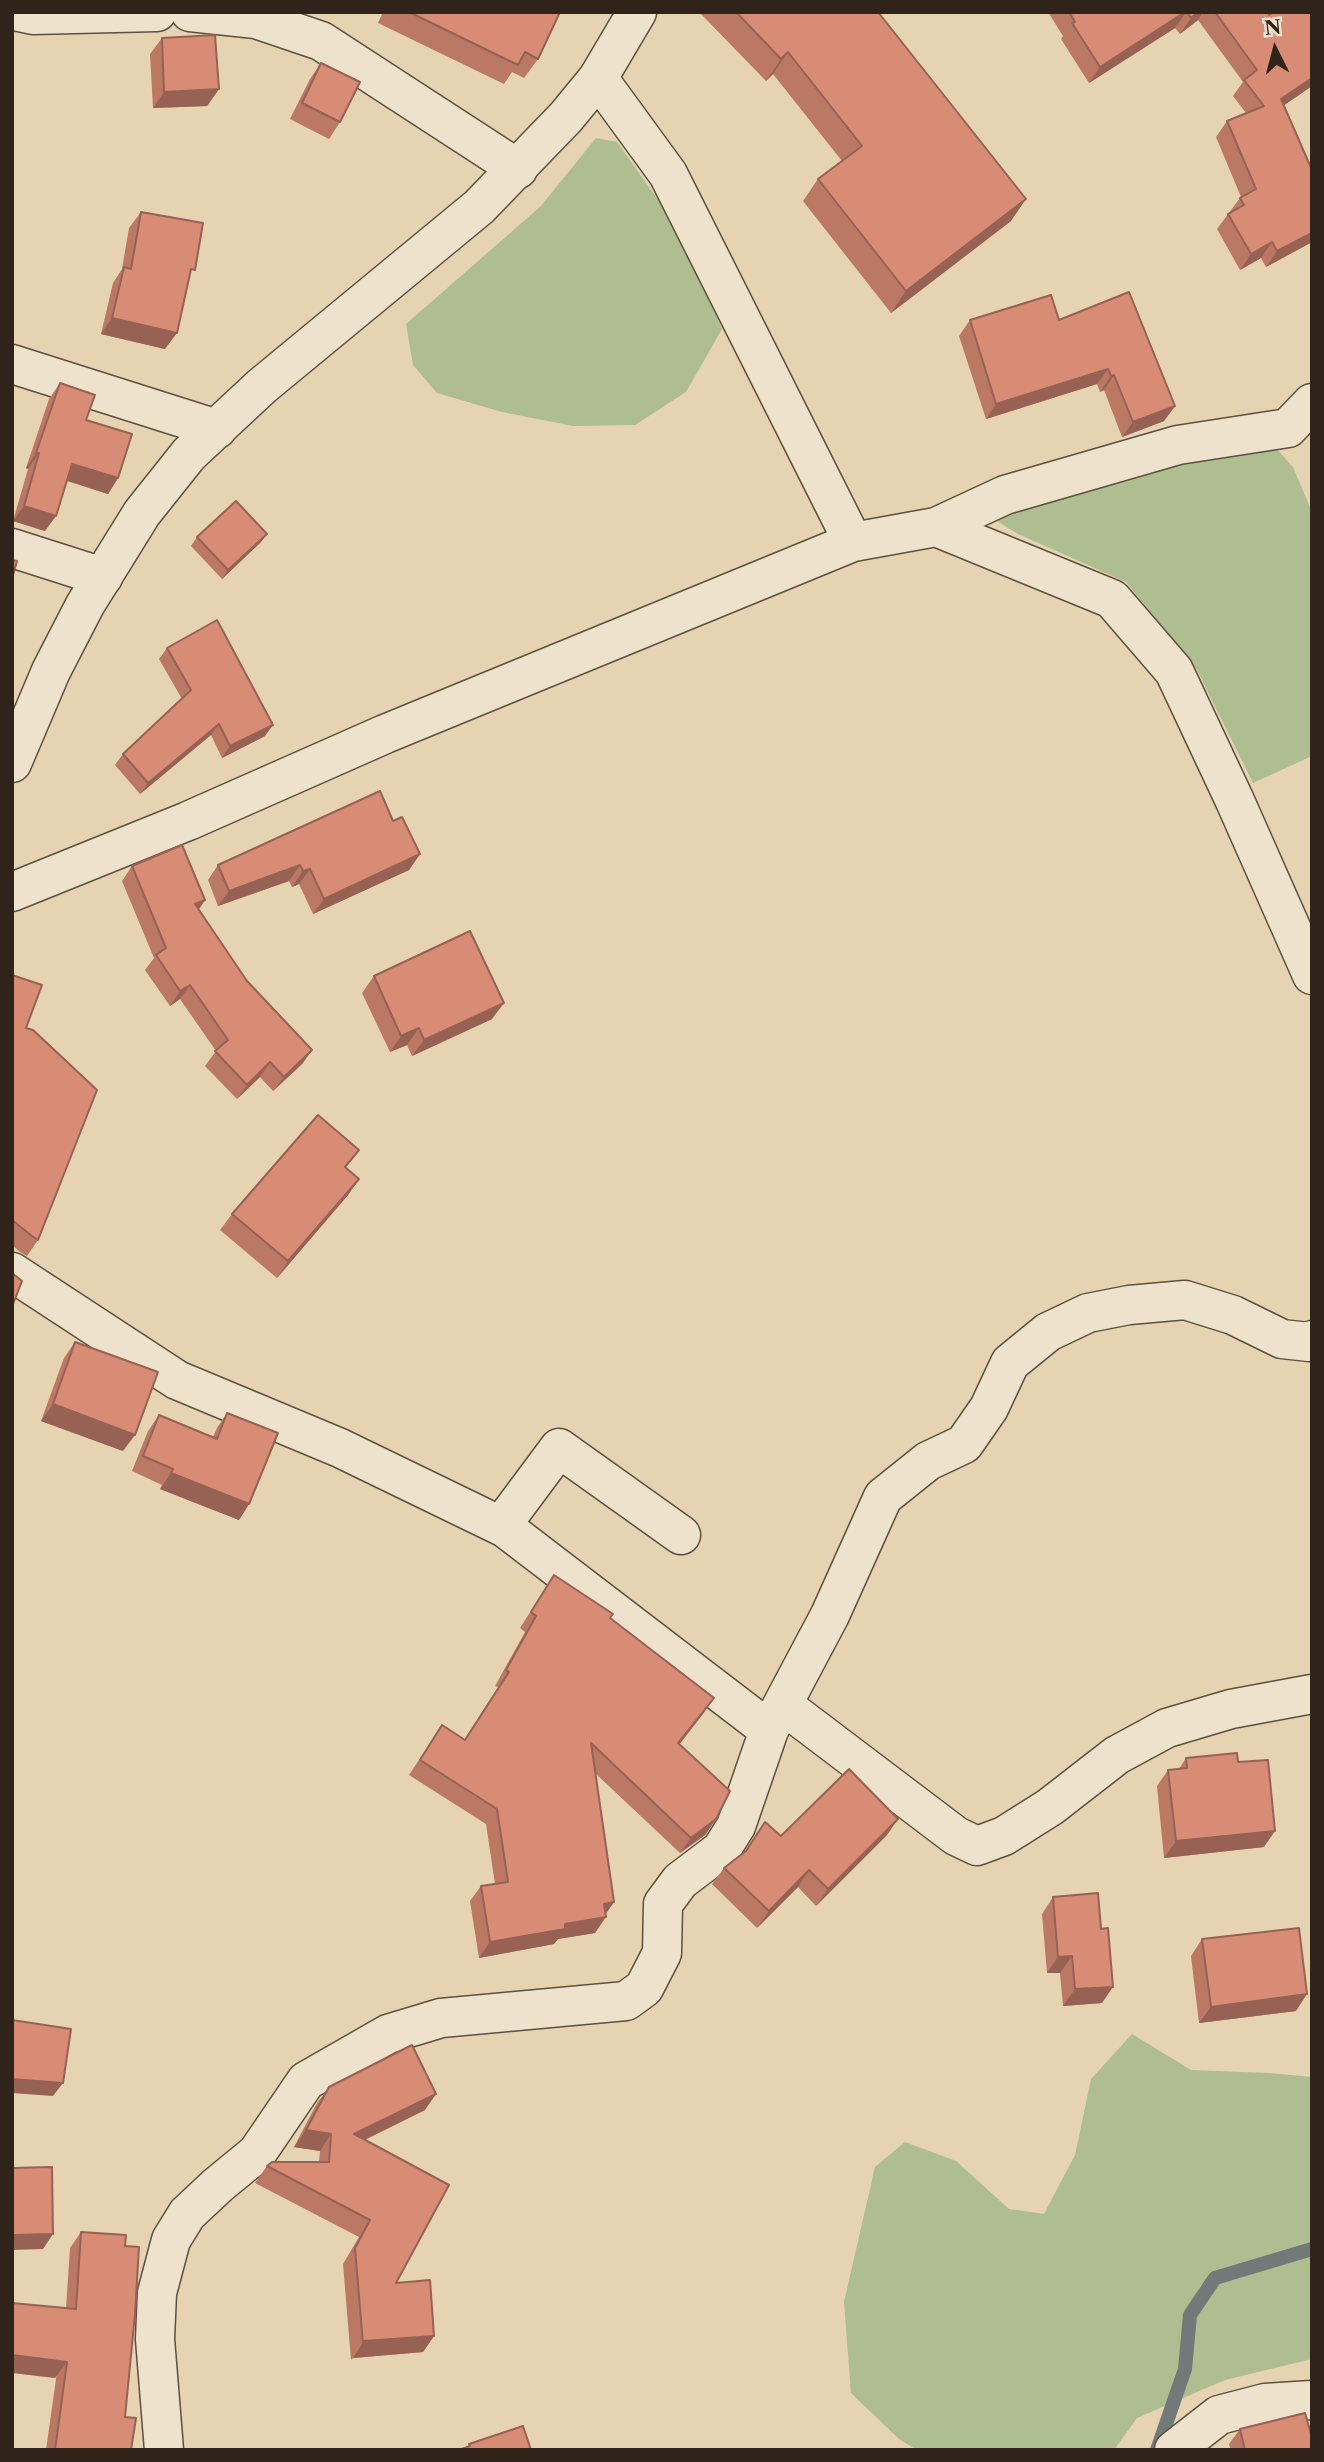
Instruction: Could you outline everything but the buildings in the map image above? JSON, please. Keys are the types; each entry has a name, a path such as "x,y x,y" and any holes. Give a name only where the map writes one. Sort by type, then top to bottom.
{"street":[{"path":"19,12 33,15 157,12"},
{"path":"190,12 256,19 321,41 518,169"},
{"path":"12,763 51,671 85,605 142,513 189,454 262,386 480,207 518,169 598,78 637,12"},
{"path":"598,78 668,174 853,542"},
{"path":"12,363 217,429"},
{"path":"12,892 188,821 385,734 853,542 936,527 1005,495 1178,445 1288,428 1312,403"},
{"path":"936,527 1112,599 1174,671 1236,801 1312,975"},
{"path":"12,548 103,577"},
{"path":"12,1272 177,1380 340,1448 501,1526 776,1718 956,1836 977,1846 1004,1836 1050,1807 1117,1755 1167,1728 1231,1709 1312,1694"},
{"path":"164,2450 155,2339 157,2293 171,2240 187,2214 257,2154 306,2081 388,2034 441,2018 626,2001 644,1988 662,1953 663,1904 680,1881 721,1850 736,1826 776,1718 830,1615 883,1497 928,1461 964,1444 989,1408 1010,1363 1048,1332 1088,1313 1129,1305 1185,1300 1233,1314 1282,1339 1309,1342 1312,1339"},
{"path":"501,1526 559,1448 681,1535"},
{"path":"1174,2450 1219,2415 1265,2403 1312,2400"}],"green space":[{"path":"596,138 617,142 681,232 722,329 686,392 635,425 573,426 502,412 437,393 413,365 406,324 541,206"},
{"path":"1273,445 1293,467 1312,512 1312,756 1253,783 1197,670 1126,582 1018,534 997,521 1001,511 1174,461"},
{"path":"1132,2034 1191,2070 1312,2077 1312,2359 1225,2380 1137,2418 1114,2450 917,2450 899,2439 851,2393 844,2302 875,2167 905,2142 956,2161 1009,2209 1044,2214 1075,2155 1091,2079"}],"waterway":[{"path":"1157,2450 1185,2369 1190,2315 1215,2278 1312,2249"}]}
